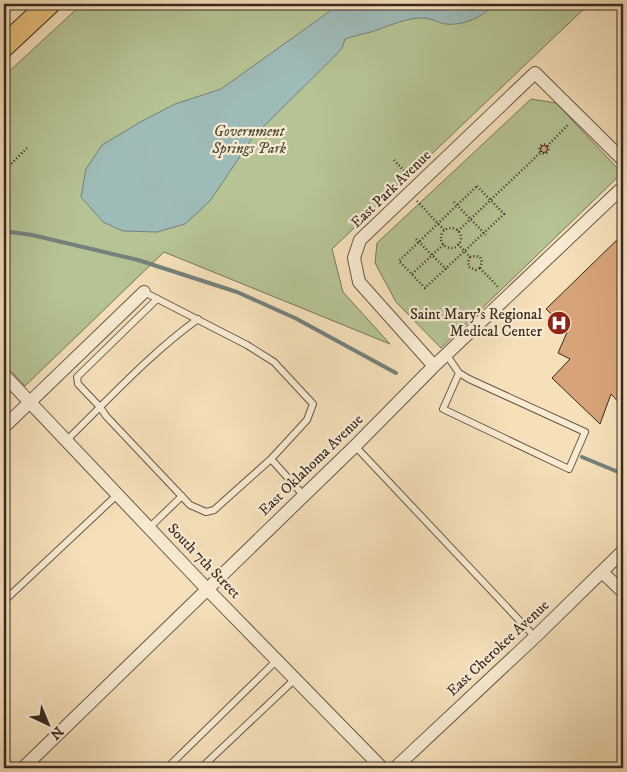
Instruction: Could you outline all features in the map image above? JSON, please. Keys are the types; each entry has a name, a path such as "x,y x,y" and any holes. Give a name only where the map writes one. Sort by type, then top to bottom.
{"highway":[{"path":"4,44 49,4"}],"street":[{"name":"East Park Avenue","path":"434,366 359,282 354,258 360,240 535,73 623,160"},
{"name":"East Oklahoma Avenue","path":"23,768 304,496 446,354 623,187"},
{"path":"4,427 144,292"},
{"name":"South 7th Street","path":"4,375 207,589 382,768"},
{"name":"East Cherokee Avenue","path":"395,768 535,637 623,551"},
{"path":"602,572 623,592"}],"lane":[{"path":"144,292 156,298 198,319 247,345 274,362 313,404 307,420 271,459 214,510 206,512 190,505 78,384 77,377 156,298"},
{"path":"67,440 136,371 177,334 198,319"},
{"path":"446,354 459,373 469,379 584,432 569,469 443,409 459,373"},
{"path":"355,446 535,637"},
{"path":"271,459 304,496"},
{"path":"4,601 118,494"},
{"path":"150,528 182,496"},
{"path":"167,768 277,660"},
{"path":"201,768 295,679"}],"path":[{"path":"458,231 541,152 543,154 548,151 547,146 572,122"},
{"path":"541,152 539,148 542,144 547,146"},
{"path":"4,171 27,148"},
{"path":"394,160 438,224 445,231"},
{"path":"477,186 504,214 485,234 464,251 447,270 425,288 399,261 457,206 477,186"},
{"path":"454,202 485,234"},
{"path":"452,228 458,231 461,239 458,244 452,247 444,244 442,237 445,231 452,228"},
{"path":"416,239 447,270"},
{"path":"412,274 444,244"},
{"path":"458,244 470,257"},
{"path":"470,257 476,256 480,258 482,262 480,268"},
{"path":"470,257 469,267 476,270 480,268"},
{"path":"480,268 507,296"}],"green space":[{"name":"Government Springs Park","path":"82,4 589,4 332,249 343,292 390,344 164,252 25,386 4,364 4,76"},
{"path":"531,99 556,103 622,173 441,348 396,302 375,263 377,243"}],"water":[{"path":"340,4 494,4 478,17 459,24 446,24 417,18 345,39 342,48 335,56 253,137 210,201 185,224 157,232 123,231 103,222 81,197 86,169 102,145 175,104 221,89"}],"building":[{"path":"544,145 548,149 544,153 540,149"},
{"path":"623,234 623,407 611,394 600,424 552,378 570,359 558,353 568,330 546,309"}],"waterway":[{"path":"4,231 32,235 138,260 237,292 295,318 396,373"},
{"path":"582,457 623,474"}],"place":[{"name":"Saint Mary's Regional Medical Center","path":"559,323"}]}
